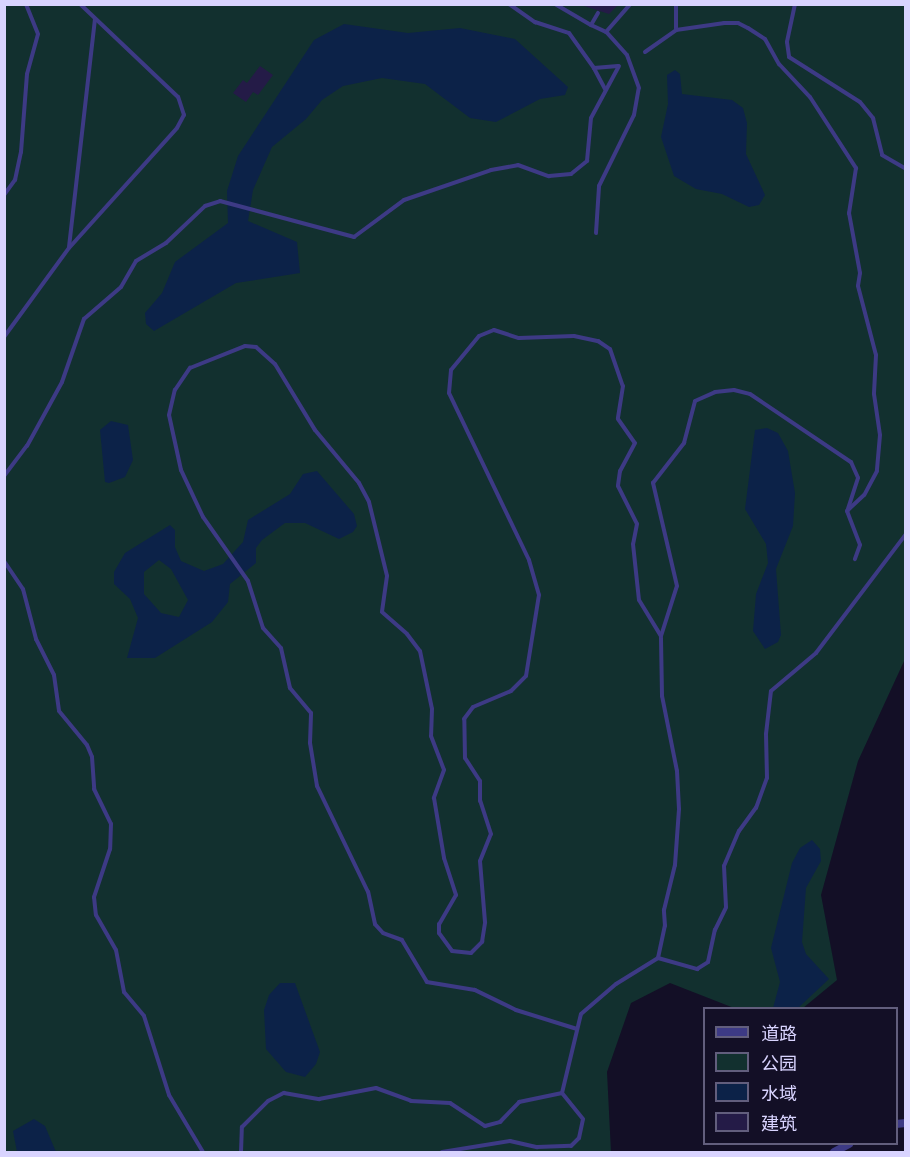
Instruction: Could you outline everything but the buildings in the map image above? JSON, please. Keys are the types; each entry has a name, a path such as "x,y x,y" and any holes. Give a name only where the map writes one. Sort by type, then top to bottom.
{"lane":[{"path":"4,195 15,180 21,152 27,74 38,34 26,4"},
{"path":"4,338 69,248 177,128 184,115 178,97 80,4"},
{"path":"509,4 535,22 569,33 594,68 605,89"},
{"path":"555,4 606,32 627,55 639,88 634,115 599,186 596,233"},
{"path":"606,32 630,4"},
{"path":"676,4 676,30"},
{"path":"795,4 788,42 789,57 860,102 873,118 882,155 906,169"},
{"path":"591,25 598,13"},
{"path":"69,248 95,18"},
{"path":"645,52 676,30 738,23 765,39 779,64 810,97 849,151 856,168 849,213 860,273 858,286 876,355 874,394 880,435 877,471 864,495 848,511"},
{"path":"4,476 27,446 62,381 76,332 84,319 121,287 136,261 166,243 205,206 220,201 354,237 404,200 497,169 518,165 549,176 571,174 587,161 591,118 619,66 594,68"},
{"path":"577,1029 516,1010 475,990 427,982 402,940 383,933 375,924 368,891 317,786 310,743 311,713 290,688 281,648 263,628 248,581 203,517 181,470 169,415 175,390 190,368 245,346 256,347 275,364 315,430 359,483 369,502 387,576 382,612 407,634 420,651 432,709 431,736 444,770 434,798 444,858 456,895 439,924 440,933 452,951 471,953 482,942 485,922 480,861 491,834 480,801 480,781 465,758 464,719 473,707 511,691 525,676 539,595 530,560 449,393 451,370 479,336 494,330 519,338 574,336 598,341 610,349 623,386 618,419 635,442 620,471 618,486 637,524 633,544 639,600 661,636"},
{"path":"562,1093 577,1029 584,1010 615,984 658,958 665,926 664,910 675,865 679,809 677,771 662,696 661,636 677,586 653,483 684,443 695,401 715,392 742,391 841,453 854,467 858,478 848,511 860,544 855,560"},
{"path":"658,958 697,969 708,962 715,930 726,907 724,866 739,831 756,808 767,778 766,734 771,690 816,653 906,534"},
{"path":"4,561 23,589 36,639 54,675 59,711 90,751 94,789 111,824 111,842 94,897 96,915 116,950 124,992 144,1016 169,1095 203,1152"},
{"path":"241,1152 242,1127 268,1101 284,1094 320,1099 375,1088 411,1101 450,1103 476,1123 489,1126 500,1122 519,1102 562,1093"},
{"path":"441,1152 510,1141 537,1147 571,1146 582,1134 583,1119 562,1093"}],"green space":[{"path":"5,5 905,5 905,659 858,761 821,895 837,980 804,1007 731,1007 670,983 631,1003 607,1072 611,1152 5,1152"}],"water":[{"path":"344,24 408,33 460,28 515,39 568,87 565,95 540,99 496,122 470,118 425,84 382,78 343,86 322,100 306,119 272,147 253,190 248,221 297,242 300,273 236,283 154,331 146,324 145,313 162,293 175,262 228,223 227,191 238,156 314,40"},
{"path":"675,70 680,74 682,94 732,100 743,108 747,123 746,154 765,195 759,205 749,207 722,194 696,189 674,176 661,137 668,104 667,75"},
{"path":"111,421 128,425 133,460 125,477 109,483 105,482 100,430"},
{"path":"767,428 778,433 788,451 795,493 793,526 776,569 781,635 778,642 765,649 753,631 756,594 768,563 766,544 745,509 755,430"},
{"path":"317,471 354,514 357,526 353,532 339,539 305,523 285,523 262,540 256,548 256,563 230,584 228,602 212,622 155,658 127,658 138,618 130,599 114,584 114,572 125,553 170,525 175,530 175,547 181,561 204,571 223,564 243,542 248,520 290,494 303,474","holes":["159,560 171,569 188,600 179,617 161,613 144,594 144,572"]},
{"path":"812,840 820,849 821,861 806,888 802,942 806,954 829,979 799,1007 773,1007 780,982 771,948 792,863 800,848"},
{"path":"280,983 295,983 320,1052 316,1064 305,1077 286,1072 266,1049 264,1010 269,995"},
{"path":"34,1119 45,1126 56,1152 17,1152 13,1131"}]}
